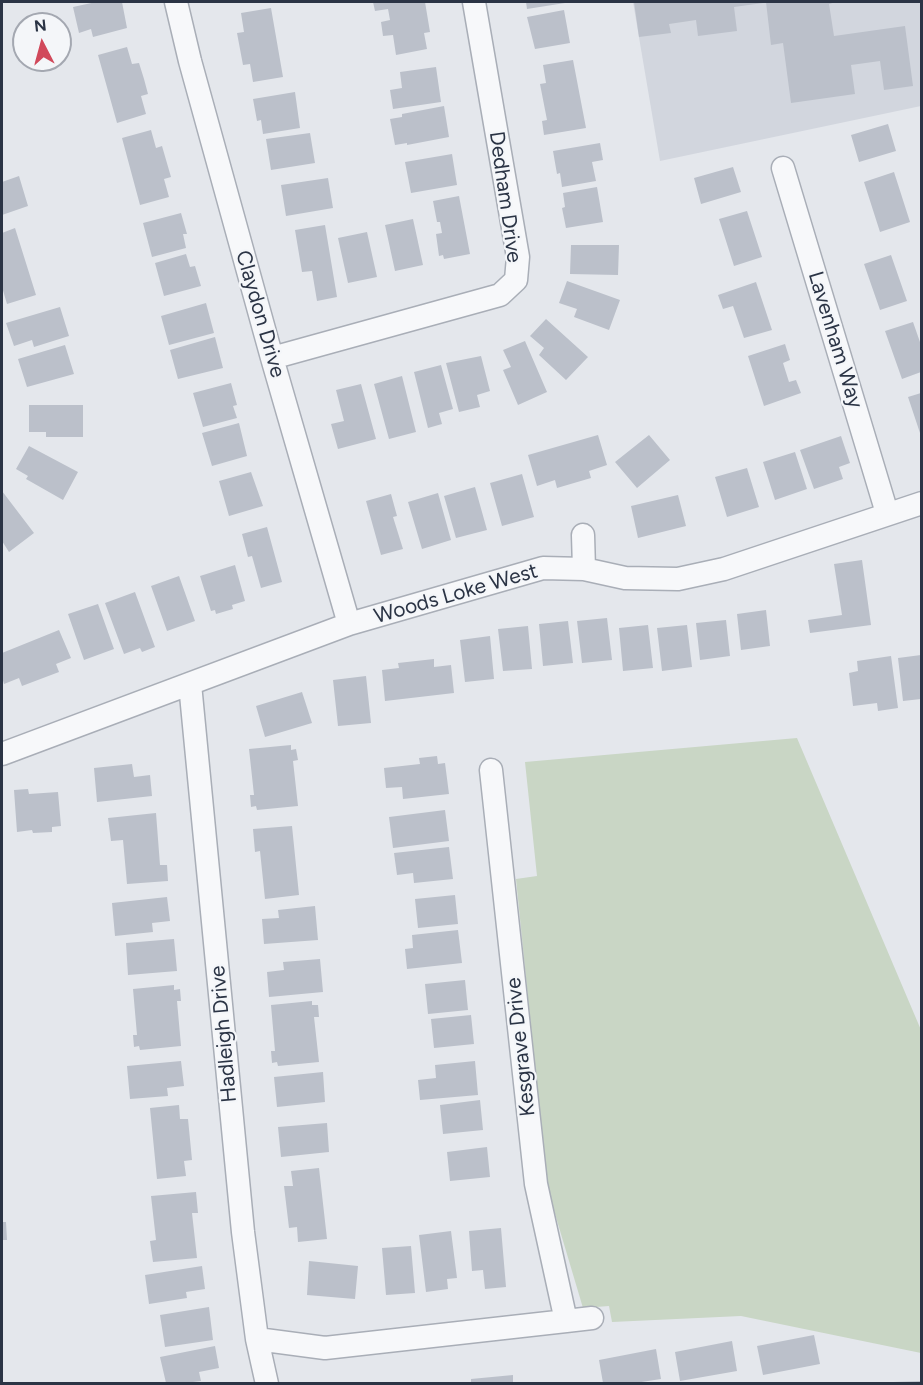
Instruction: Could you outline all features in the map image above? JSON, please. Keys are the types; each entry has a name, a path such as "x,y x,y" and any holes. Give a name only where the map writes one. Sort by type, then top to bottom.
{"street":[{"name":"Claydon Drive","path":"176,2 190,61 272,358 349,624"},
{"name":"Dedham Drive","path":"272,358 500,295 516,280 518,257 474,2"},
{"name":"Lavenham Way","path":"783,168 887,513"},
{"name":"Woods Loke West","path":"2,754 349,624 543,568 584,569 625,578 678,579 724,569 921,503"},
{"path":"583,535 584,569"},
{"name":"Hadleigh Drive","path":"190,684 243,1232 257,1339 267,1383"},
{"name":"Kesgrave Drive","path":"491,770 536,1184 566,1321"},
{"path":"257,1339 325,1348 592,1318"}],"shaded area":[{"path":"633,2 921,2 921,106 660,161"}],"green space":[{"path":"797,738 921,1030 921,1353 741,1316 612,1322 609,1306 583,1308 547,1187 516,879 537,876 525,762"}],"building":[{"path":"96,2 122,2 127,28 93,37 91,29 79,33 73,7"},
{"path":"373,2 425,2 430,32 424,33 427,49 396,55 393,35 383,36 381,22 390,20 388,9 375,11"},
{"path":"526,2 565,2 565,3 527,9"},
{"path":"634,2 763,3 734,7 737,31 698,36 696,20 669,24 671,33 639,37"},
{"path":"766,2 836,2 829,4 834,36 905,26 913,86 884,90 880,61 851,65 855,94 791,103 783,43 771,45"},
{"path":"271,8 283,77 253,82 250,64 243,65 237,33 244,32 241,13"},
{"path":"564,10 570,43 535,49 527,17"},
{"path":"127,47 132,64 139,63 144,79 148,94 141,96 146,114 117,123 98,55"},
{"path":"573,60 586,128 544,135 542,121 547,120 540,84 546,83 543,65"},
{"path":"436,67 441,102 393,109 390,90 402,88 400,72"},
{"path":"295,92 300,128 263,134 261,120 257,121 253,99"},
{"path":"444,106 449,137 395,145 390,119 402,117 402,114"},
{"path":"888,124 896,151 859,162 851,135"},
{"path":"151,130 156,148 162,146 171,177 164,179 169,197 140,205 122,138"},
{"path":"310,133 315,163 271,170 266,139"},
{"path":"600,143 603,160 592,162 596,181 562,187 553,151"},
{"path":"452,154 457,185 411,193 405,162"},
{"path":"733,167 741,192 701,204 694,178"},
{"path":"894,172 910,222 880,232 864,182"},
{"path":"19,176 28,206 2,215 2,182"},
{"path":"328,178 333,208 286,216 281,185"},
{"path":"597,187 603,222 566,228 562,208 565,207 563,193"},
{"path":"459,196 470,254 444,259 443,255 439,256 436,234 442,233 440,222 437,222 433,201"},
{"path":"747,211 762,257 734,266 719,219"},
{"path":"181,213 187,234 183,234 186,248 152,257 143,223"},
{"path":"413,219 423,265 395,271 385,225"},
{"path":"325,225 337,297 317,301 312,271 302,272 295,230"},
{"path":"15,228 36,295 7,304 2,287 2,233"},
{"path":"367,232 377,277 348,283 338,238"},
{"path":"571,245 619,245 618,275 570,274"},
{"path":"186,254 190,267 195,266 201,286 164,296 155,263"},
{"path":"891,255 907,301 880,310 864,264"},
{"path":"567,281 620,300 609,330 574,317 577,309 559,303"},
{"path":"756,282 772,330 744,338 733,306 723,309 718,295"},
{"path":"206,303 214,333 169,345 161,316"},
{"path":"60,307 69,336 34,347 32,340 14,346 6,323"},
{"path":"546,319 588,357 566,380 539,355 544,348 530,336"},
{"path":"913,322 921,345 921,372 902,379 885,331"},
{"path":"215,337 223,368 178,379 170,350"},
{"path":"525,341 547,392 518,405 503,370 511,367 503,350"},
{"path":"785,344 790,360 783,363 789,382 796,380 801,393 764,406 748,356"},
{"path":"65,345 74,374 27,387 18,359"},
{"path":"481,356 490,391 477,395 480,407 459,412 446,363"},
{"path":"441,365 453,409 439,413 442,424 428,428 414,372"},
{"path":"402,376 416,432 389,439 374,384"},
{"path":"231,383 237,405 233,406 237,418 203,427 193,393"},
{"path":"361,384 376,439 338,449 331,424 344,421 336,390"},
{"path":"921,393 921,436 908,397"},
{"path":"29,405 83,405 83,437 46,437 46,432 29,432"},
{"path":"239,423 247,456 212,466 202,433"},
{"path":"598,435 607,465 589,471 591,478 557,488 555,480 537,486 528,455"},
{"path":"649,435 670,460 637,488 615,462"},
{"path":"841,436 850,463 839,467 843,479 814,489 800,450"},
{"path":"29,446 78,472 63,500 26,479 28,476 16,469"},
{"path":"795,452 807,489 775,500 763,462"},
{"path":"747,468 759,507 727,517 715,477"},
{"path":"251,472 263,506 229,516 219,481"},
{"path":"522,474 534,517 502,526 490,483"},
{"path":"475,487 487,530 456,538 444,496"},
{"path":"2,491 34,533 9,552 2,541"},
{"path":"438,493 451,540 422,549 408,502"},
{"path":"391,494 397,516 393,517 403,549 381,555 366,501"},
{"path":"678,495 686,526 638,538 631,506"},
{"path":"267,527 282,582 261,588 252,556 248,557 242,534"},
{"path":"862,560 871,625 810,633 808,620 842,615 834,564"},
{"path":"235,565 245,601 232,605 233,609 216,614 215,610 211,611 200,576"},
{"path":"179,576 195,621 167,631 151,586"},
{"path":"135,592 155,647 142,652 140,648 124,654 105,603"},
{"path":"98,604 114,649 84,660 68,614"},
{"path":"766,610 770,646 741,650 737,614"},
{"path":"607,618 612,660 582,663 577,621"},
{"path":"726,620 730,656 700,660 696,623"},
{"path":"568,621 573,663 543,666 539,624"},
{"path":"648,625 653,668 623,671 619,628"},
{"path":"687,625 692,667 662,671 657,628"},
{"path":"528,626 532,669 503,671 498,629"},
{"path":"59,630 71,658 56,664 59,672 22,686 19,678 4,684 2,653"},
{"path":"490,636 494,679 465,682 460,640"},
{"path":"921,655 921,699 903,701 898,658"},
{"path":"891,656 898,708 878,711 877,703 853,706 849,673 858,671 857,661"},
{"path":"434,659 434,667 451,665 454,693 385,701 382,670 399,668 398,663"},
{"path":"366,676 371,723 338,726 333,680"},
{"path":"302,692 312,723 265,737 256,706"},
{"path":"291,745 291,750 296,749 298,760 293,761 298,806 257,810 256,806 251,807 250,795 254,795 249,749"},
{"path":"437,756 438,764 445,763 449,794 403,799 402,787 386,788 384,768 420,764 419,758"},
{"path":"132,764 134,777 150,775 152,796 97,802 94,768"},
{"path":"28,789 29,794 58,792 61,826 52,827 52,832 33,833 32,830 17,832 14,790"},
{"path":"445,810 449,841 393,848 389,817"},
{"path":"156,813 160,865 167,865 168,881 127,884 123,840 111,841 108,818"},
{"path":"292,826 299,895 265,899 260,851 255,852 253,829"},
{"path":"449,847 453,879 414,883 413,873 397,875 394,853"},
{"path":"455,895 458,924 418,928 415,899"},
{"path":"167,897 170,921 152,923 153,932 115,936 112,903"},
{"path":"315,906 318,940 264,944 262,919 279,918 278,910"},
{"path":"458,930 462,963 407,969 405,949 413,948 412,935"},
{"path":"174,939 177,971 128,975 126,943"},
{"path":"320,959 323,992 269,997 267,972 284,970 283,962"},
{"path":"465,980 468,1010 428,1014 425,984"},
{"path":"174,985 174,990 180,989 181,1001 177,1001 181,1046 140,1050 139,1046 134,1047 133,1035 137,1035 133,989"},
{"path":"312,1001 312,1005 318,1005 319,1017 314,1017 319,1062 278,1066 277,1062 272,1063 271,1051 275,1051 271,1005"},
{"path":"471,1015 474,1044 434,1048 431,1019"},
{"path":"181,1061 184,1086 167,1088 168,1096 130,1099 127,1066"},
{"path":"475,1061 478,1095 420,1100 418,1080 436,1078 435,1065"},
{"path":"323,1072 325,1102 277,1107 274,1077"},
{"path":"480,1100 483,1130 443,1134 440,1105"},
{"path":"179,1105 180,1119 188,1119 192,1160 184,1161 186,1176 157,1179 150,1108"},
{"path":"327,1123 329,1152 281,1157 278,1127"},
{"path":"487,1147 490,1177 450,1181 447,1152"},
{"path":"319,1168 327,1239 298,1242 297,1227 289,1228 284,1186 293,1186 291,1171"},
{"path":"196,1192 198,1213 192,1213 197,1258 153,1262 150,1241 156,1240 151,1196"},
{"path":"2,1222 6,1222 7,1240 2,1240"},
{"path":"501,1228 506,1287 485,1289 483,1270 472,1271 469,1231"},
{"path":"451,1231 457,1278 447,1279 448,1289 426,1292 419,1235"},
{"path":"411,1246 415,1293 386,1295 382,1248"},
{"path":"309,1261 358,1266 355,1299 307,1295"},
{"path":"202,1266 205,1289 186,1292 187,1298 149,1304 145,1275"},
{"path":"209,1307 213,1340 165,1347 160,1315"},
{"path":"814,1335 820,1364 763,1375 757,1346"},
{"path":"732,1341 737,1371 680,1381 675,1352"},
{"path":"215,1346 219,1368 199,1372 201,1381 166,1383 160,1357"},
{"path":"656,1349 661,1379 635,1383 603,1383 599,1360"},
{"path":"513,1375 513,1383 471,1383 471,1379"},
{"path":"921,1381 921,1383 893,1383 893,1382"}]}
